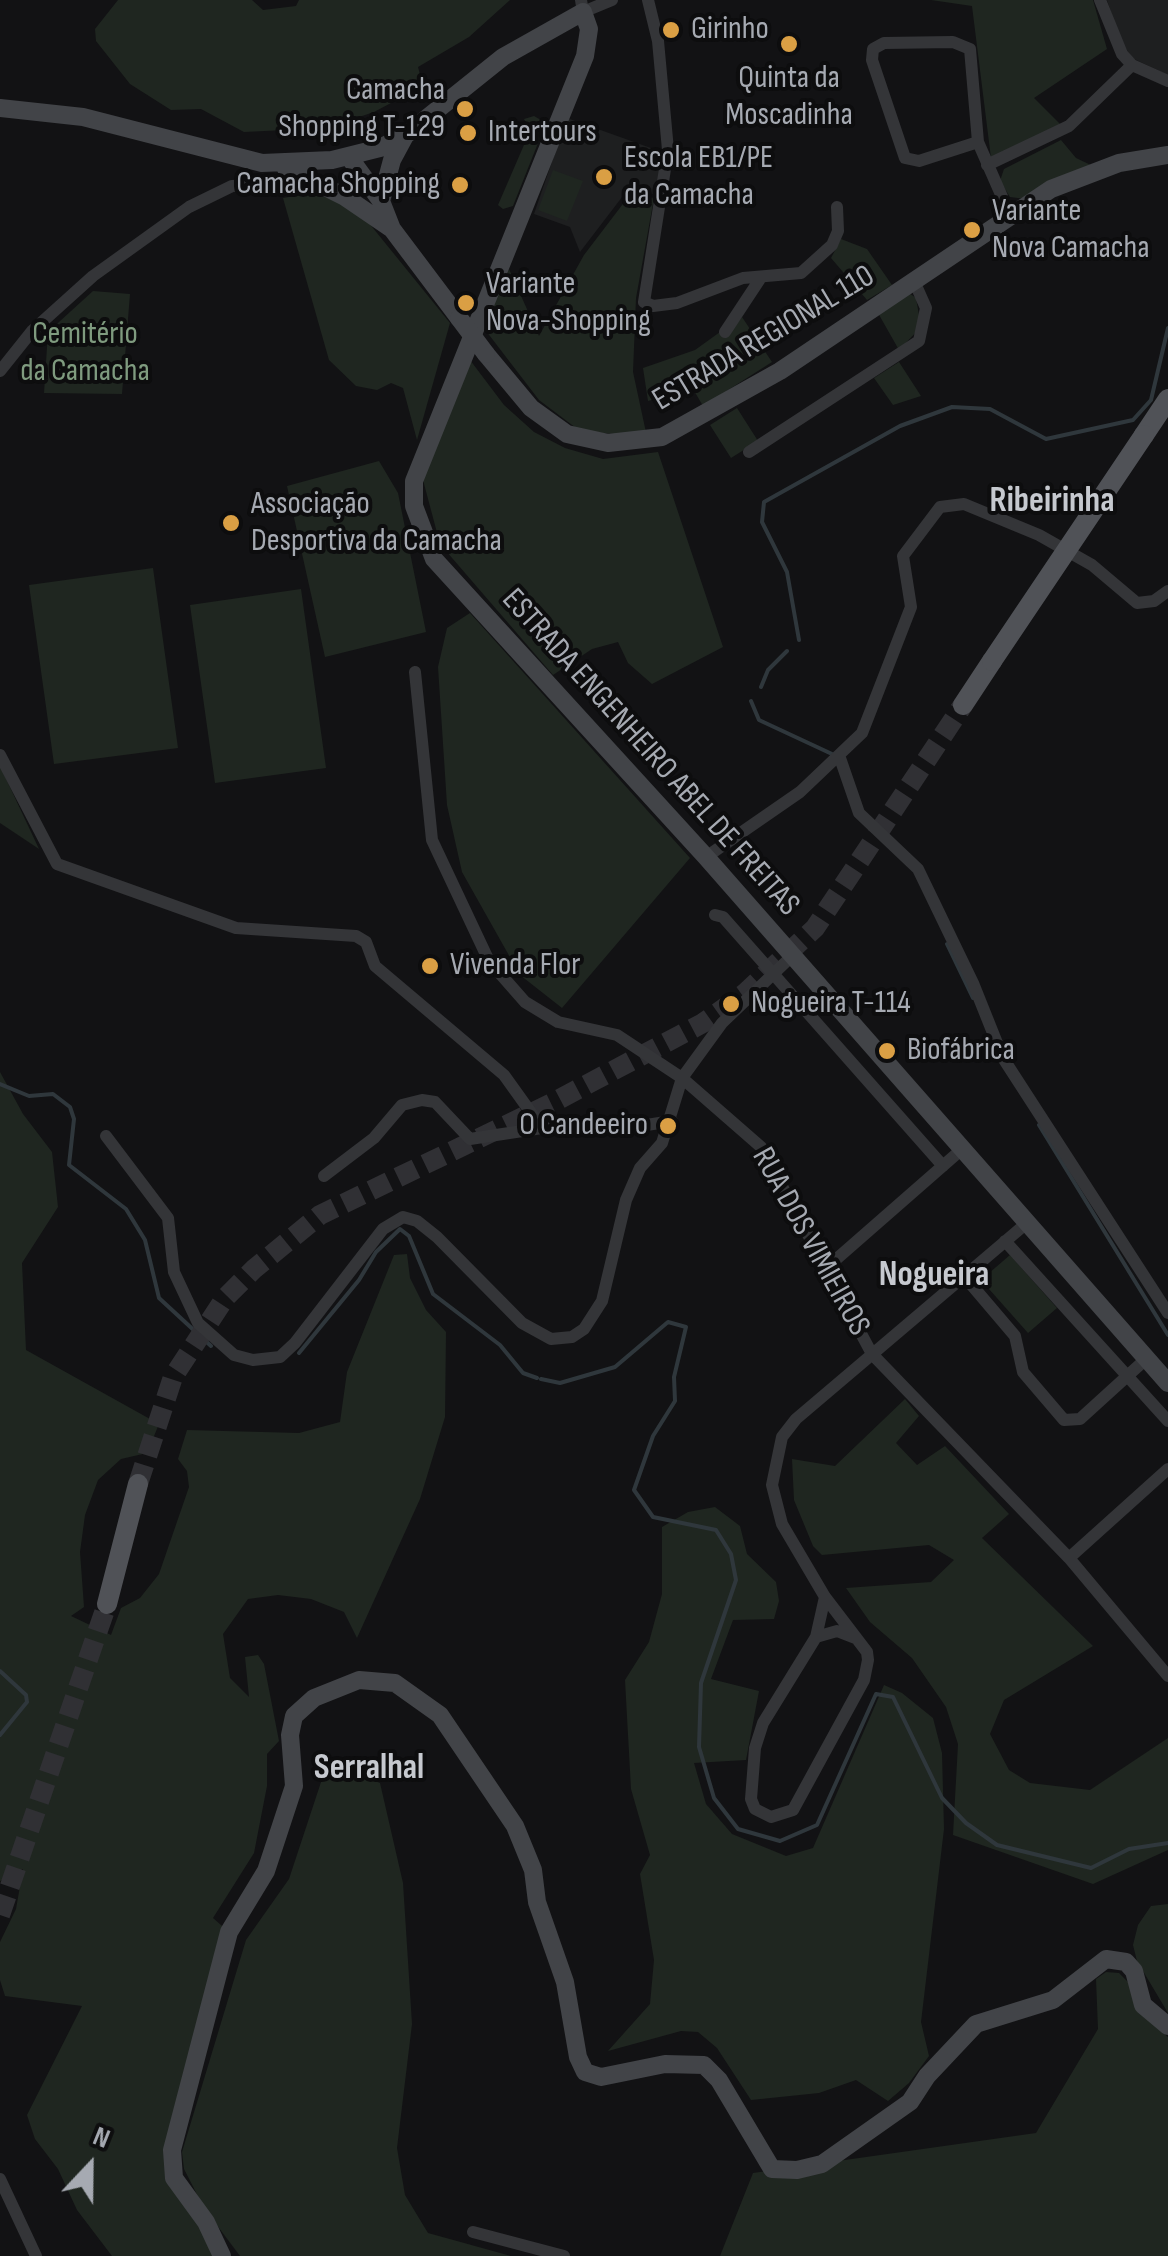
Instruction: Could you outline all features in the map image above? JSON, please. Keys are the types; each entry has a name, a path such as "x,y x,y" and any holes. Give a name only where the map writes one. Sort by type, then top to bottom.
{"main road":[{"path":"0,108 83,117 205,151 280,165 349,157 406,134 503,56 582,6"},
{"name":"ESTRADA ENGENHEIRO ABEL DE FREITAS","path":"582,6 589,29 585,56 414,481 414,506 434,559 706,858 1168,1383"},
{"path":"349,157 350,200 381,200 392,160 406,134"},
{"name":"ESTRADA REGIONAL 110","path":"349,157 381,200 392,229 486,354 549,424 586,440 646,441 662,437 780,370 1010,215 1087,173 1141,157 1168,155"},
{"name":"ESTRADA REGIONAL 110","path":"280,165 350,200 392,229"},
{"path":"963,705 1168,399"},
{"path":"108,1604 138,1484"},
{"path":"222,2256 206,2222 174,2178 172,2150 229,1932 266,1871 294,1786 292,1720 314,1698 349,1683 370,1679 395,1683 440,1715 515,1826 533,1870 537,1902 565,1982 578,2057 585,2072 601,2078 665,2064 704,2065 718,2080 772,2169 797,2170 822,2164 910,2102 927,2076 976,2024 1053,2000 1106,1959 1126,1962 1134,1971 1144,2005 1168,2026"}],"street":[{"path":"582,6 612,0"},
{"path":"648,0 658,41 668,150 642,297 646,303 677,302 720,284 801,273 816,262 838,231 837,208"},
{"path":"1100,0 1122,54 1132,65 1168,81"},
{"path":"978,142 919,161 904,158 872,60 873,49 884,43 936,42 961,42 970,48 978,142 1010,215"},
{"path":"987,166 1068,126 1132,65"},
{"path":"0,371 32,331 93,276 189,206 232,186 314,181"},
{"path":"726,332 760,279"},
{"path":"750,452 918,341 924,331 926,308 914,281"},
{"path":"706,858 840,758 862,733 906,622 912,594 904,556 940,508 964,504 1039,535 1092,565 1137,603 1154,601 1168,590"},
{"name":"RUA DOS VIMIEIROS","path":"415,672 432,840 489,961 526,1002 558,1022 617,1035 682,1078 761,1147 872,1354 1069,1558 1168,1676"},
{"path":"0,756 56,864 236,928 356,936 366,942 375,966 504,1075 542,1128"},
{"path":"840,758 859,812 918,869 973,983 1003,1058 1168,1313"},
{"path":"715,915 724,918 943,1166"},
{"path":"106,1136 168,1218 174,1272 198,1323 224,1351 262,1360 280,1356 296,1344 383,1229 403,1217 417,1221 437,1237 522,1323 550,1339 580,1334 602,1301 626,1200 640,1168 662,1144 682,1078 722,1022 792,956"},
{"path":"324,1176 374,1138 402,1105 422,1100 436,1102 470,1139 542,1128 634,1127 672,1120"},
{"path":"825,1269 961,1150"},
{"path":"825,1597 816,1637 762,1723 754,1748 751,1799 755,1809 771,1817 793,1810 864,1680 867,1652 825,1597 773,1501 774,1461 796,1419 1028,1222"},
{"path":"1005,1240 1168,1421"},
{"path":"964,1276 1015,1336 1022,1372 1064,1420 1080,1419 1146,1358"},
{"path":"1069,1558 1168,1469"},
{"path":"816,1637 837,1631 857,1640"},
{"path":"0,2179 36,2256"},
{"path":"474,2232 564,2256"}],"shaded area":[{"path":"1107,0 1168,0 1168,75 1132,58 1121,42"},
{"name":"Escola EB1/PE da Camacha","path":"567,118 662,152 656,195 629,188 580,252 570,227 534,214"}],"green space":[{"path":"118,0 252,0 263,10 296,6 299,0 510,0 469,37 418,67 423,86 374,112 326,128 244,132 201,109 171,110 130,84 96,41 95,29"},
{"path":"931,0 1093,0 1107,49 1034,98 1063,127 991,158 972,6"},
{"path":"534,116 546,123 513,206 503,209 498,205 530,131 524,119"},
{"path":"1061,140 1076,158 1095,167 1026,199 1010,197 1000,181 1004,169"},
{"path":"553,170 583,181 567,221 538,210"},
{"path":"632,192 654,198 636,298 633,372 647,437 580,431 539,400 483,327 509,269 539,336 584,255"},
{"path":"306,194 337,199 360,212 450,323 417,440 403,388 391,383 377,390 356,386 329,360 283,198"},
{"path":"841,239 867,249 892,285 867,300 831,258"},
{"name":"Cemitério da Camacha","path":"93,291 130,294 122,394 44,393 48,332"},
{"path":"909,293 916,298 921,327 899,350 878,313"},
{"path":"742,317 772,362 703,406 693,389 648,401 643,368 695,350 720,332 726,336"},
{"path":"467,356 504,405 534,432 565,448 603,459 658,452 723,647 652,684 628,663 618,642 592,649 553,675 440,544 423,480"},
{"path":"899,362 921,396 893,405 874,378"},
{"path":"737,408 758,441 731,458 710,425"},
{"path":"379,461 398,493 426,632 325,657 287,486"},
{"path":"153,568 178,748 54,764 29,585"},
{"path":"301,589 326,768 215,783 190,605"},
{"path":"470,613 690,858 562,1008 520,975 462,872 447,805 438,667 447,628"},
{"path":"0,766 39,849 0,823"},
{"path":"0,1072 23,1114 52,1152 58,1207 22,1263 26,1350 159,1424 147,1453 121,1459 98,1480 85,1515 80,1552 84,1607 71,1616 111,1635 121,1608 140,1598 159,1574 189,1487 187,1471 178,1459 187,1430 299,1433 340,1422 347,1372 394,1255 407,1254 410,1278 426,1310 446,1332 445,1417 420,1499 357,1638 344,1612 311,1599 278,1595 248,1599 223,1634 230,1678 249,1697 245,1657 258,1655 264,1664 279,1741 267,1754 267,1786 254,1853 213,1918 229,1932 171,2165 222,2256 112,2256 77,2210 58,2169 35,2139 27,2115 82,2006 5,1996 0,1980 0,1942 16,1909 23,1869 0,1881"},
{"path":"1010,1255 1057,1308 1028,1333 981,1280"},
{"path":"905,1399 919,1416 896,1443 917,1465 945,1446 1009,1514 982,1538 1093,1646 1004,1700 990,1734 1009,1770 1030,1783 1090,1790 1168,1738 1168,1850 1093,1884 953,1835 958,1744 946,1707 912,1658 870,1622 846,1588 931,1582 954,1560 929,1545 822,1555 813,1546 794,1500 792,1459 835,1466"},
{"path":"715,1507 740,1526 747,1554 776,1582 779,1601 774,1619 733,1620 711,1679 759,1691 746,1760 694,1763 706,1804 732,1834 786,1856 813,1848 884,1685 902,1693 933,1718 942,1753 944,1829 921,2022 929,2056 909,2083 888,2101 856,2080 819,2093 751,2100 717,2048 698,2032 681,2031 608,2051 650,2004 654,1960 640,1874 650,1855 631,1789 625,1680 649,1642 662,1594 662,1527 688,1512"},
{"path":"337,1765 380,1783 403,1883 412,2024 397,2148 405,2195 428,2233 511,2256 240,2256 204,2208 184,2169 182,2152 246,1940 289,1879 323,1776"},
{"path":"1168,1904 1168,2013 1137,1961 1133,1945 1138,1925 1151,1906"},
{"path":"1106,1972 1119,1973 1128,1982 1142,2015 1168,2037 1168,2256 720,2256 753,2173 1036,2133 1098,2029 1096,1979"}],"waterway":[{"path":"799,640 787,572 762,522 764,502 900,426 952,407 990,409 1046,439 1133,420 1151,400 1168,328"},
{"path":"761,687 768,670 787,651"},
{"path":"751,701 759,720 832,754"},
{"path":"947,944 973,998"},
{"path":"0,1084 29,1096 53,1094 70,1107 74,1119 69,1165 126,1209 145,1240 159,1298 211,1346"},
{"path":"1039,1125 1168,1335"},
{"path":"299,1353 359,1280 376,1252 400,1229 409,1236 433,1294 500,1345 523,1373 537,1378"},
{"path":"541,1379 560,1383 615,1367 668,1322 686,1327 674,1377 675,1401 653,1436 634,1490 653,1517 716,1530 731,1554 736,1580 701,1683 699,1747 714,1798 738,1829 780,1841 817,1825 876,1694 893,1697 942,1798 966,1823 997,1845 1091,1868 1129,1849 1168,1843"},
{"path":"0,1671 26,1695 27,1702 0,1735"}],"tunnel":[{"path":"138,1484 173,1377 225,1298 254,1269 320,1215 552,1103 703,1023 744,994 815,928 963,705"},
{"path":"0,1915 107,1604"}],"place":[{"name":"Girinho","path":"671,30"},
{"name":"Quinta da Moscadinha","path":"789,44"},
{"name":"Camacha Shopping T-129","path":"465,109"},
{"name":"Intertours","path":"468,133"},
{"name":"Escola EB1/PE da Camacha","path":"604,177"},
{"name":"Camacha Shopping","path":"460,185"},
{"name":"Variante Nova Camacha","path":"972,230"},
{"name":"Variante Nova-Shopping","path":"466,303"},
{"name":"Associação Desportiva da Camacha","path":"231,523"},
{"name":"Vivenda Flor","path":"430,966"},
{"name":"Nogueira T-114","path":"731,1004"},
{"name":"Biofábrica","path":"887,1051"},
{"name":"O Candeeiro","path":"668,1126"}],"district":[{"name":"Ribeirinha","path":"1052,502"},
{"name":"Nogueira","path":"934,1276"},
{"name":"Serralhal","path":"369,1769"}]}
